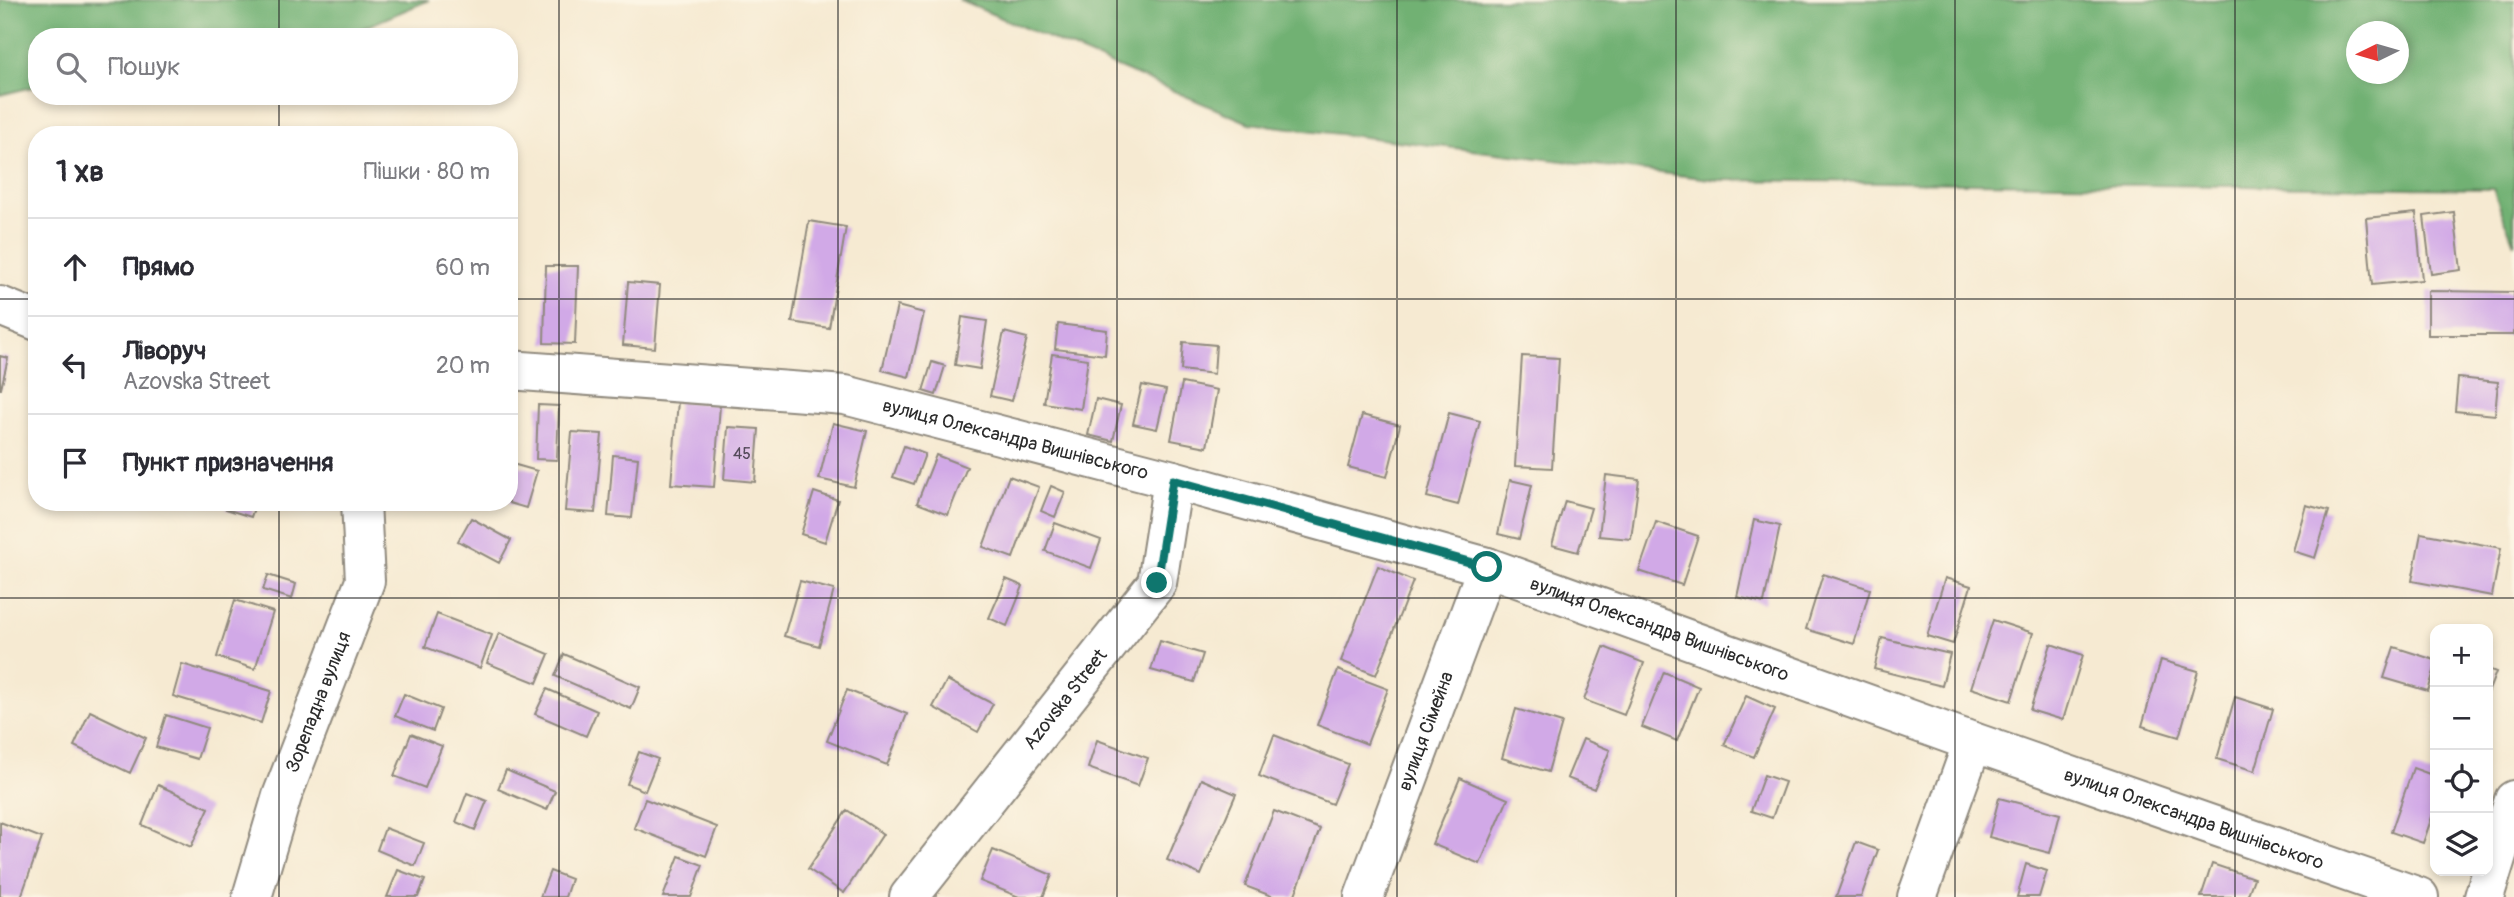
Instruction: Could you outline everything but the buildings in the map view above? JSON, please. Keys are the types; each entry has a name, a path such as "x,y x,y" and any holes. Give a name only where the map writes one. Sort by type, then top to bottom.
{"street":[{"path":"0,306 28,317"},
{"name":"вулиця Олександра Вишнівського","path":"518,371 845,395 1173,480 1487,567 1973,742 2418,897"},
{"name":"Azovska Street","path":"909,897 1157,583 1173,480"},
{"name":"Зорепадна вулиця","path":"252,897 282,796 365,580 362,511"},
{"name":"вулиця Сімейна","path":"1364,897 1487,567"},
{"path":"1917,897 1973,742"},
{"path":"2484,897 2514,800"}],"green space":[{"path":"0,0 429,0 363,28 28,28 28,88 0,95"},
{"path":"959,0 2514,0 2514,244 2493,189 1718,180 1249,123"}],"route":[{"path":"1157,583 1173,480 1487,567"}]}
